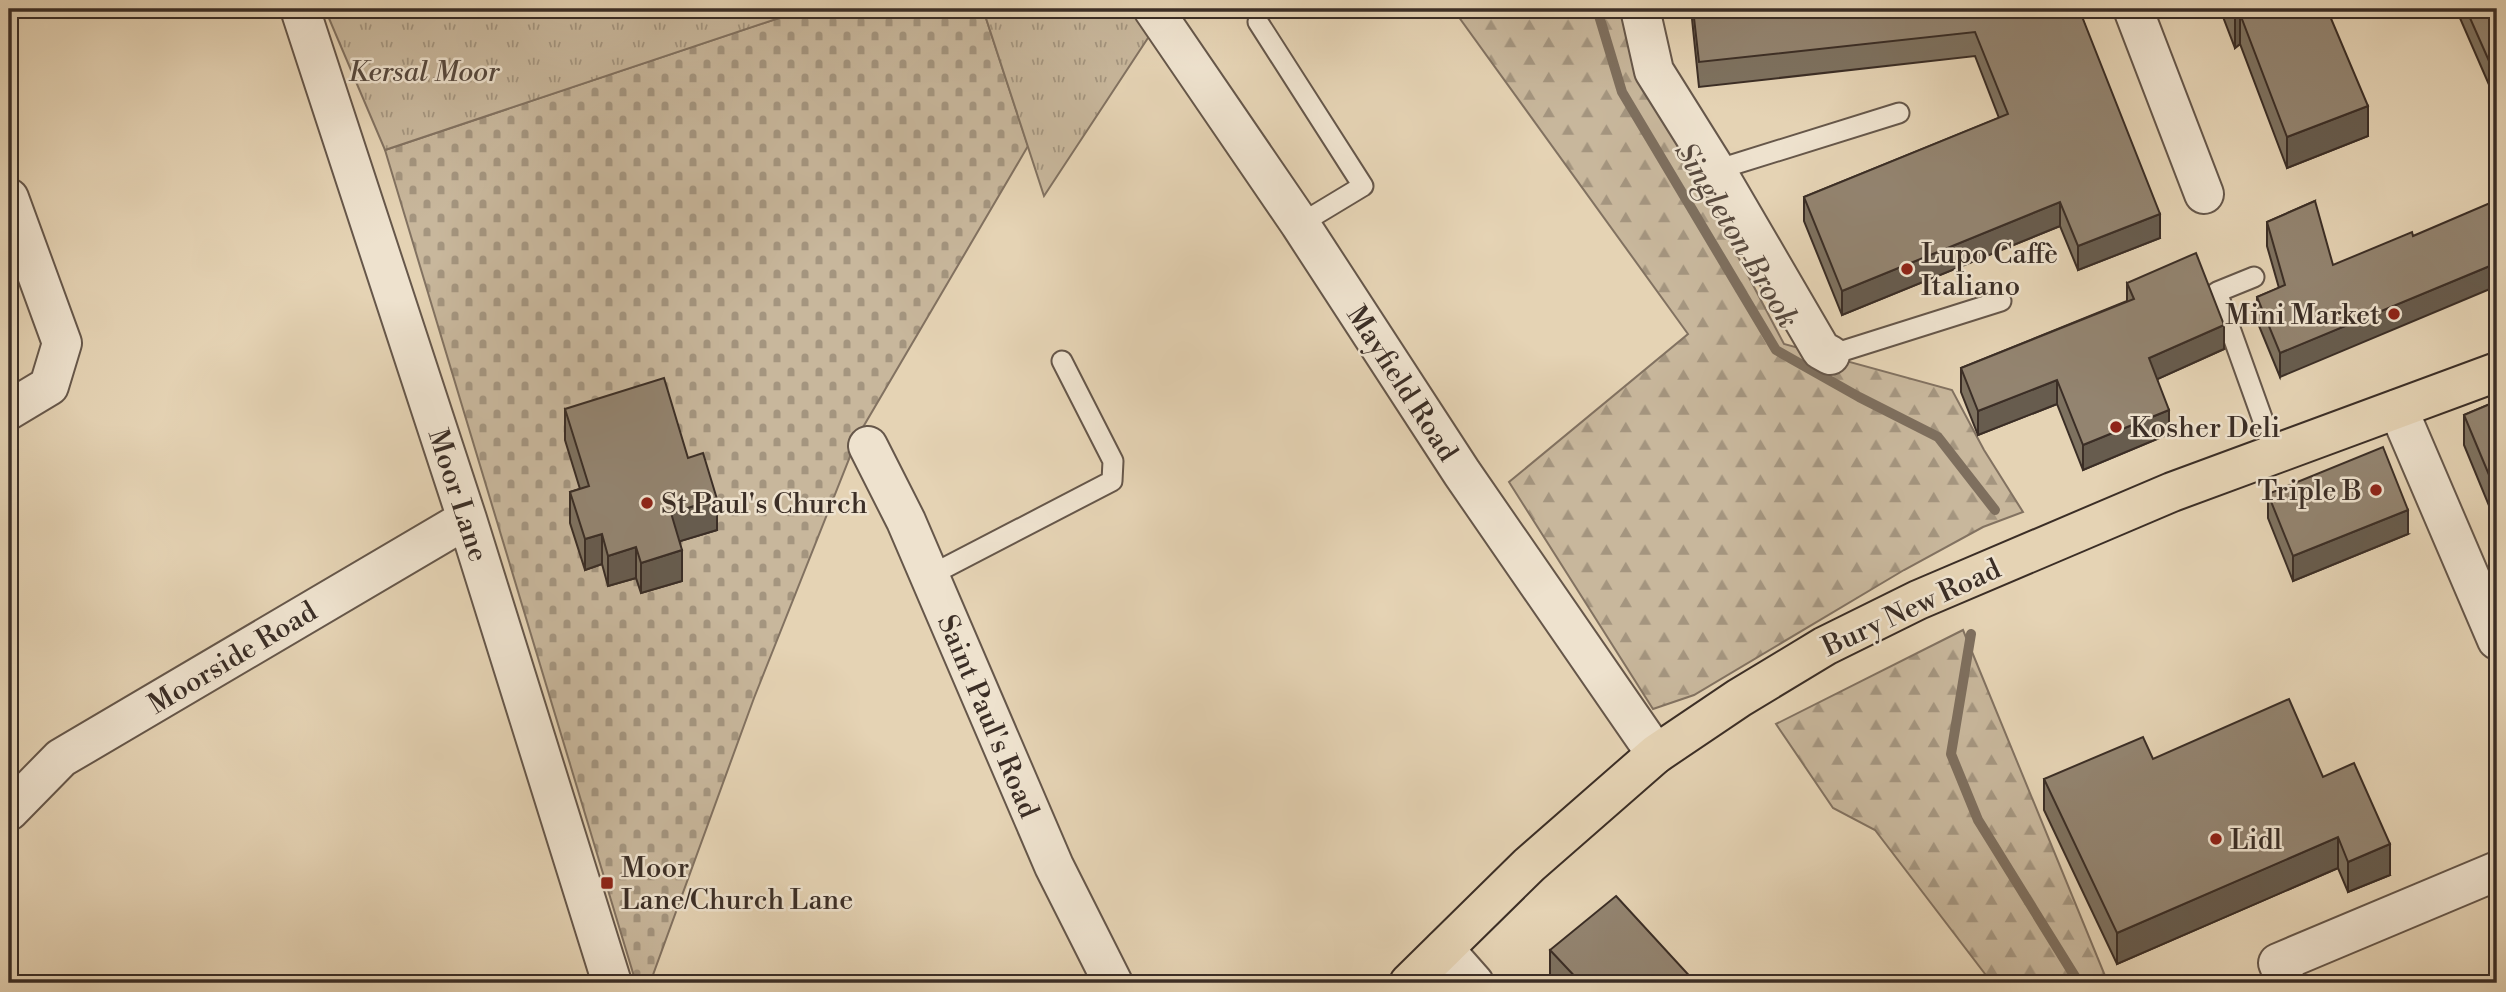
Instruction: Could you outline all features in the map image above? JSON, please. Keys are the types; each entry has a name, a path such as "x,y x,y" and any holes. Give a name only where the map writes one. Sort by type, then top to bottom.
{"highway":[{"name":"Bury New Road","path":"1409,983 1529,865 1656,754 1739,698 1825,646 1918,600 2172,492 2497,372"}],"street":[{"name":"Moor Lane","path":"300,9 467,519 612,983"},
{"name":"Mayfield Road","path":"1153,9 1300,224 1462,473 1656,754"},
{"path":"1640,9 1654,71 1716,170 1821,349 1830,355"},
{"path":"2133,9 2204,194"},
{"path":"9,198 62,344 49,386 9,410"},
{"path":"2398,409 2487,586 2497,640"},
{"name":"Saint Paul's Road","path":"869,446 906,521 1054,866 1113,983"},
{"name":"Moorside Road","path":"9,811 61,758 467,519"},
{"path":"2282,973 2497,871"},
{"path":"1444,949 1474,983"}],"lane":[{"path":"1258,22 1363,186 1300,224"},
{"path":"1716,170 1899,113"},
{"path":"2254,277 2217,292 2275,454"},
{"path":"1830,355 2001,301"},
{"path":"929,576 1112,481 1113,461 1062,361"}],"green space":[{"name":"Kersal Moor","path":"325,9 806,9 385,150"},
{"path":"806,9 983,9 1028,146 859,434 754,698 650,983 636,983 385,150"},
{"path":"983,9 1167,9 1044,196"},
{"path":"1453,9 1627,9 1645,80 1784,344 1952,390 1984,450 2023,512 1983,527 1904,570 1694,695 1653,709 1509,482 1688,334"},
{"path":"1963,630 2108,983 1992,983 1875,830 1833,808 1776,724"}],"building":[{"path":"1693,9 2079,9 2160,214 2078,246 2060,202 1842,291 1804,197 2008,114 1975,32 1699,62"},
{"path":"2232,9 2327,9 2368,106 2287,137 2240,14 2235,17"},
{"path":"2466,9 2497,9 2497,79"},
{"path":"2497,200 2497,263 2280,353 2257,297 2285,285 2267,222 2315,201 2333,265 2412,232 2413,236"},
{"path":"2196,253 2224,325 2149,358 2169,410 2083,445 2057,380 1978,411 1961,368 2134,299 2127,283"},
{"name":"St Paul's Church","path":"664,378 688,458 703,453 717,499 671,513 682,550 641,563 636,547 608,556 602,534 585,539 570,492 589,486 565,409"},
{"path":"2497,401 2497,494 2464,415"},
{"path":"2383,447 2408,510 2293,556 2268,494"},
{"name":"Lidl","path":"2289,699 2323,777 2354,763 2390,844 2348,862 2338,837 2117,933 2044,779 2143,737 2153,759"},
{"path":"1616,896 1696,983 1581,983 1550,950"}],"waterway":[{"name":"Singleton Brook","path":"1597,9 1622,92 1776,350 1859,397 1938,437 1995,510"},
{"name":"Singleton Brook","path":"1971,634 1951,754 1978,820 2079,983"}],"place":[{"name":"Lupo Caffè Italiano","path":"1907,269"},
{"name":"Mini Market","path":"2394,314"},
{"name":"Kosher Deli","path":"2116,427"},
{"name":"Triple B","path":"2376,490"},
{"name":"St Paul's Church","path":"647,503"},
{"name":"Lidl","path":"2216,839"},
{"name":"Moor Lane/Church Lane","path":"607,883"}]}
